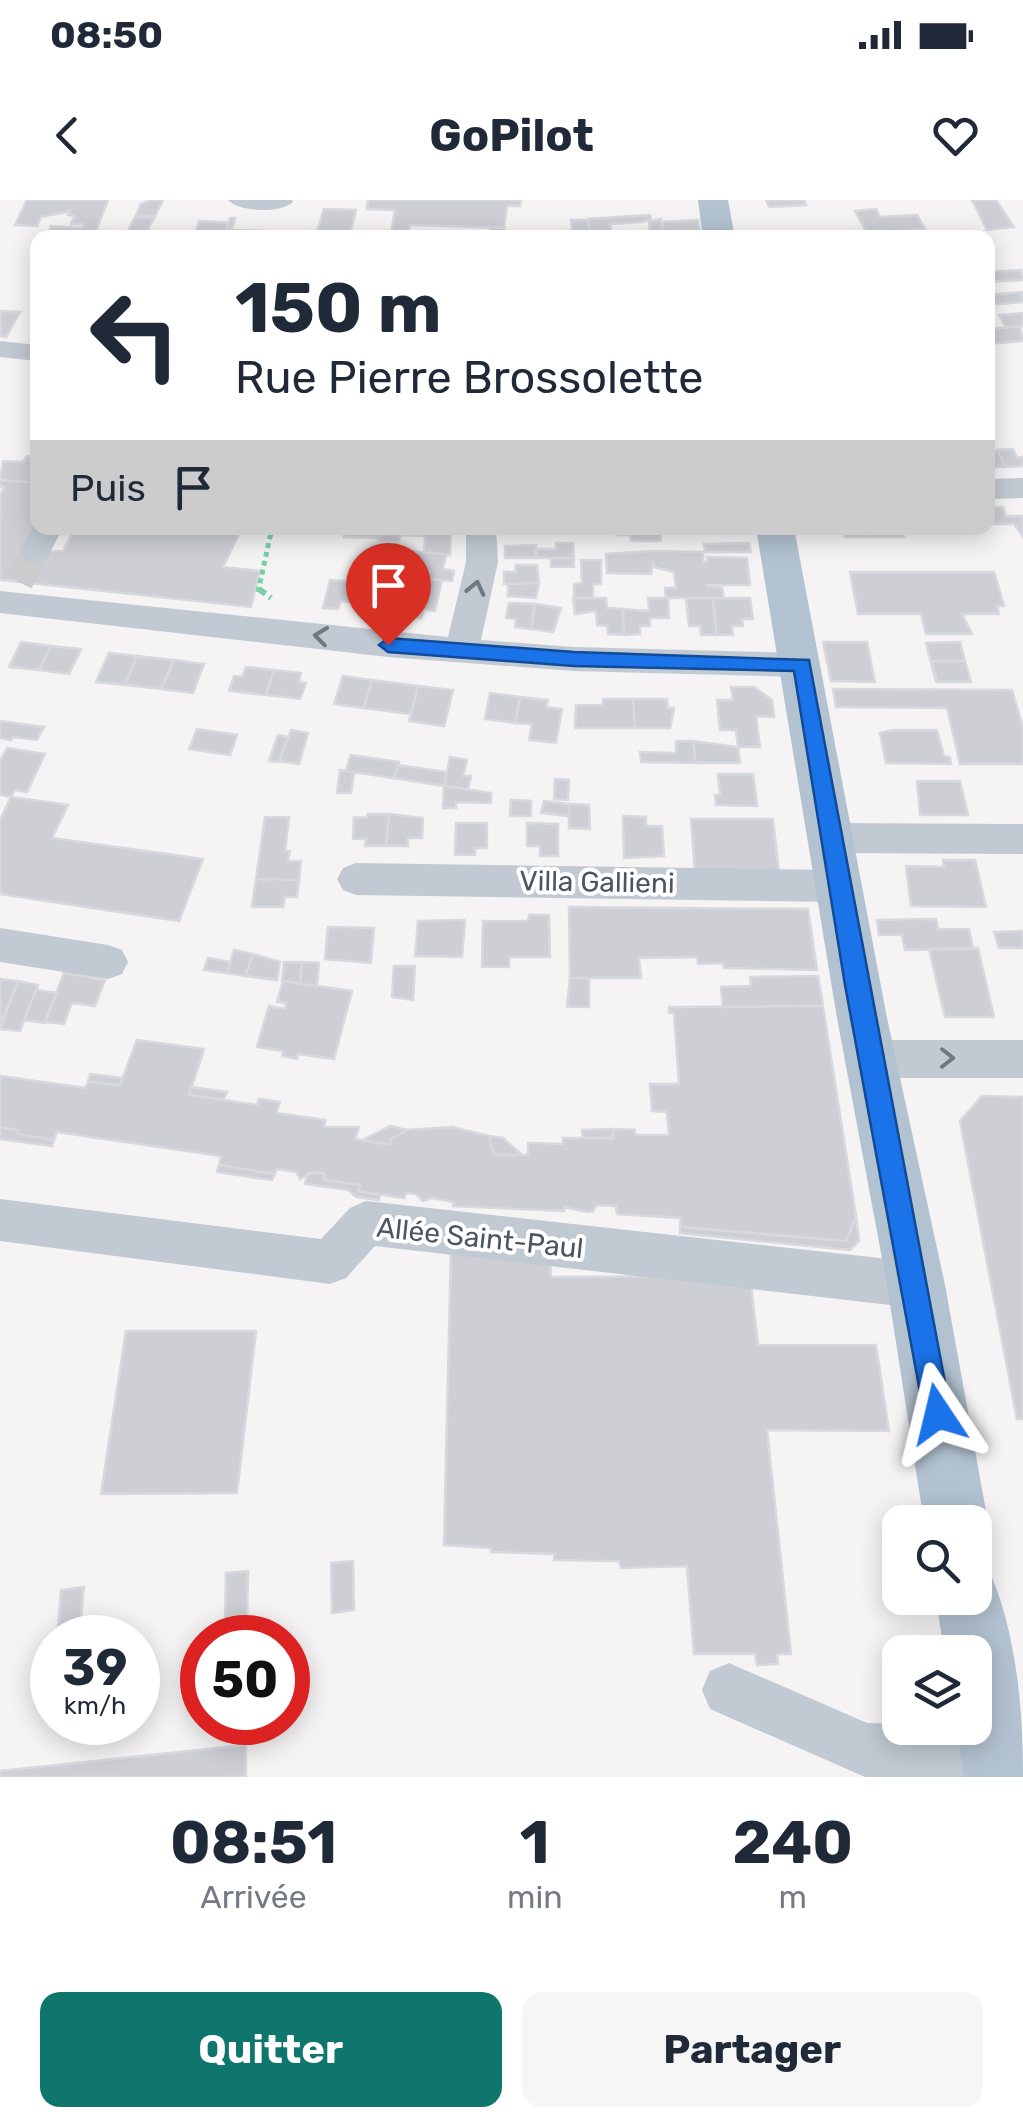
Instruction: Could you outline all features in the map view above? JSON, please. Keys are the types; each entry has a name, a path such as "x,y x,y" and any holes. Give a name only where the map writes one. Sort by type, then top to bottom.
{"main road":[{"path":"713,200 718,230"},
{"path":"776,535 953,1505"},
{"path":"971,1615 997,1766"}],"street":[{"path":"240,200 281,202"},
{"path":"0,350 30,352"},
{"path":"995,489 1023,488"},
{"path":"462,648 482,562 481,535"},
{"path":"9,595 388,645 574,659 802,665"},
{"name":"Villa Gallieni","path":"356,879 835,862 1023,839"},
{"path":"0,946 108,962"},
{"path":"870,1059 1023,1059"},
{"name":"Allée Saint-Paul","path":"0,1220 330,1262 366,1223 916,1285"},
{"path":"729,1690 866,1750 997,1766"}],"path":[{"path":"270,535 258,592 283,603 279,631"}],"building":[{"path":"27,200 108,200 96,230 49,230 51,226 82,228 84,224 71,224 75,216 68,215 70,211 41,217 37,226 15,225"},
{"path":"163,200 155,216 136,215 141,204"},
{"path":"368,200 521,200 520,206 507,206 504,228 410,225 409,230 392,230 395,210 367,209"},
{"path":"766,200 804,200 806,205 769,207"},
{"path":"972,200 996,200 1014,227 987,230"},
{"path":"324,209 356,210 351,230 318,230"},
{"path":"876,209 880,217 917,215 925,229 865,230 855,211"},
{"path":"650,215 651,219 610,224 611,230 590,230 588,219"},
{"path":"135,217 154,218 148,230 128,230"},
{"path":"661,219 662,229 664,222 698,220 700,230 650,230 649,222"},
{"path":"571,220 588,220 590,230 572,230"},
{"path":"199,221 229,223 227,230 196,230"},
{"path":"1021,270 1023,280 995,282 995,272"},
{"path":"1023,292 1023,302 995,304 995,294"},
{"path":"0,311 20,312 6,337 0,336"},
{"path":"1023,313 1023,326 1006,328 999,315"},
{"path":"1020,326 1023,341 995,343 995,328"},
{"path":"1013,449 1017,458 1023,457 1023,466 1005,467 998,450"},
{"path":"995,451 998,451 1005,467 995,467"},
{"path":"30,456 30,482 0,480 3,461 23,462"},
{"path":"0,480 30,482 30,535 34,535 11,581 0,580 0,496 4,487 0,487"},
{"path":"1003,507 1006,516 1023,516 1023,537 1014,524 995,524 995,508"},
{"path":"71,535 239,535 223,567 260,571 251,607 11,581 25,552 63,551"},
{"path":"344,535 381,535 380,538"},
{"path":"380,535 400,535 399,540 379,540"},
{"path":"425,535 451,535 450,555 424,552"},
{"path":"630,535 661,535 661,541 631,541"},
{"path":"868,535 904,537 869,537"},
{"path":"556,543 573,543 574,558 536,558 536,549 556,549"},
{"path":"749,543 751,552 705,552 704,544"},
{"path":"536,545 536,558 505,558 505,546"},
{"path":"410,551 446,555 443,569 454,571 452,581 416,578 423,563 411,562"},
{"path":"703,552 703,562 707,562 707,557 747,558 750,585 706,585 722,588 724,598 666,598 665,588 676,588 674,572 654,567 653,562 651,574 607,573 606,554"},
{"path":"551,558 574,558 574,567 551,567"},
{"path":"581,560 601,560 601,584 593,584 593,598 574,598 574,584 582,583"},
{"path":"516,565 537,565 539,583 504,584 504,572 516,572"},
{"path":"850,572 994,572 1004,606 997,606 999,614 962,614 972,634 926,634 921,614 858,614"},
{"path":"416,578 442,580 435,611 424,609 421,618 406,616"},
{"path":"330,580 368,583 362,603 341,601 338,609 323,608"},
{"path":"539,583 536,598 508,596 508,584"},
{"path":"367,585 413,591 406,616 390,615 392,606 362,603"},
{"path":"573,598 606,598 607,608 623,609 624,635 608,634 607,626 597,625 596,611 575,614"},
{"path":"648,598 668,598 669,618 650,618 650,626 640,626 640,634 624,635 623,609 649,611"},
{"path":"686,598 713,598 717,635 701,635 700,626 689,626"},
{"path":"713,598 750,598 753,619 742,619 743,626 732,626 733,635 717,635"},
{"path":"509,603 535,604 531,629 515,627 516,619 506,618"},
{"path":"535,604 561,608 553,632 531,629"},
{"path":"21,642 51,646 39,670 9,667"},
{"path":"823,642 867,642 875,682 831,681"},
{"path":"960,642 965,661 932,661 936,682 926,643"},
{"path":"51,646 81,649 69,674 39,670"},
{"path":"109,653 137,656 125,685 96,682"},
{"path":"137,656 174,660 161,689 125,685"},
{"path":"174,660 204,664 193,693 161,689"},
{"path":"932,661 965,661 971,682 937,682"},
{"path":"246,667 274,670 266,695 229,691 234,676 242,677"},
{"path":"274,670 301,673 299,682 306,683 300,699 266,695"},
{"path":"343,676 372,680 364,708 334,704"},
{"path":"372,680 418,686 411,714 364,708"},
{"path":"418,686 453,690 444,726 409,721"},
{"path":"731,687 754,687 772,700 774,717 756,716 760,747 738,747 736,730 720,730 717,700 733,700"},
{"path":"833,689 1012,690 1023,728 1023,764 960,764 947,708 836,707"},
{"path":"490,693 520,697 515,723 485,719"},
{"path":"520,697 548,700 546,707 562,709 556,743 529,740 532,724 515,723"},
{"path":"603,699 633,699 635,728 575,728 576,705 603,705"},
{"path":"633,699 667,699 668,708 674,708 670,728 635,728"},
{"path":"0,721 44,727 37,740 11,740 0,738"},
{"path":"197,729 237,735 230,755 189,749"},
{"path":"291,730 308,733 299,764 279,761"},
{"path":"937,730 944,756 950,757 951,764 886,763 880,733"},
{"path":"278,735 288,737 279,762 269,761"},
{"path":"676,741 693,741 696,763 641,762 640,752 676,753"},
{"path":"693,741 738,747 740,763 696,763"},
{"path":"7,748 45,754 27,792 15,790 11,797 0,795 0,761"},
{"path":"351,755 399,762 394,778 346,771"},
{"path":"450,757 467,760 463,776 471,776 468,789 444,786"},
{"path":"398,765 447,772 444,786 394,778"},
{"path":"340,770 354,772 351,793 337,793"},
{"path":"718,774 753,774 757,806 716,805 715,795 720,795"},
{"path":"555,779 569,780 568,800 554,799"},
{"path":"917,781 960,781 968,815 920,815"},
{"path":"444,786 491,793 491,803 456,802 456,808 443,808"},
{"path":"11,797 68,805 52,838 203,859 179,921 0,894 0,820"},
{"path":"511,800 531,801 531,816 510,816"},
{"path":"544,801 569,804 569,816 541,813"},
{"path":"569,804 589,805 590,829 569,828"},
{"path":"368,814 389,814 386,846 365,846 366,839 353,839 354,817 367,818"},
{"path":"389,814 423,818 422,838 408,838 408,846 386,846"},
{"path":"623,816 646,817 646,826 662,826 664,856 624,858"},
{"path":"265,817 289,817 285,851 290,851 288,861 301,861 299,880 256,879"},
{"path":"691,819 773,819 779,874 695,873"},
{"path":"456,823 487,823 487,848 475,848 475,855 455,855"},
{"path":"527,823 558,824 558,856 540,856 540,846 527,846"},
{"path":"943,860 975,860 986,907 911,906 906,866 944,867"},
{"path":"256,879 299,880 297,897 285,897 283,907 252,907"},
{"path":"569,907 808,909 817,970 724,968 723,963 698,964 697,957 639,958 641,978 570,978"},
{"path":"529,915 549,915 550,957 509,957 509,967 482,967 483,921 528,921"},
{"path":"936,919 938,929 969,929 973,949 905,950 902,935 879,935 877,920"},
{"path":"465,920 462,957 415,956 418,921"},
{"path":"328,927 374,928 371,963 325,959"},
{"path":"1023,931 1023,948 999,948 994,932"},
{"path":"978,948 994,1017 945,1017 929,949"},
{"path":"234,950 253,954 245,976 227,973"},
{"path":"253,954 280,962 277,980 245,976"},
{"path":"208,958 230,962 227,973 204,970"},
{"path":"284,962 302,962 300,984 282,981"},
{"path":"302,962 319,963 317,986 300,984"},
{"path":"394,966 415,966 413,1000 392,997"},
{"path":"64,973 105,980 95,1006 72,1003 64,1024 45,1022"},
{"path":"818,976 823,1006 723,1007 721,987 751,986 750,977"},
{"path":"570,978 589,978 589,1007 567,1007"},
{"path":"0,979 18,981 0,1025"},
{"path":"18,981 38,985 20,1031 0,1029"},
{"path":"283,981 352,991 334,1059 298,1054 297,1059 282,1056 283,1051 257,1047 269,1006 285,1009 286,1003 277,1002"},
{"path":"36,990 57,993 45,1023 24,1020"},
{"path":"823,1006 856,1217 846,1241 680,1227 681,1218 617,1214 616,1206 597,1205 587,1212 564,1207 564,1211 453,1206 454,1202 432,1198 423,1201 416,1194 406,1193 404,1198 358,1191 360,1185 324,1180 325,1174 313,1172 300,1179 296,1172 276,1169 275,1174 219,1165 221,1156 57,1132 54,1140 0,1128 0,1076 85,1088 88,1082 120,1085 137,1040 204,1049 189,1095 257,1105 259,1099 280,1102 276,1113 325,1120 324,1127 359,1127 355,1139 390,1145 391,1139 407,1130 452,1127 489,1136 494,1155 528,1155 528,1143 563,1144 563,1138 613,1138 613,1129 635,1130 635,1135 669,1135 667,1112 652,1111 650,1084 679,1084 674,1013 669,1013 669,1007"},
{"path":"90,1074 123,1078 120,1085 88,1082"},
{"path":"192,1087 227,1092 223,1100 189,1095"},
{"path":"982,1096 1023,1097 1023,1419 1017,1419 960,1121"},
{"path":"390,1126 407,1130 391,1139 390,1145 363,1140"},
{"path":"1,1127 54,1140 52,1146 0,1139"},
{"path":"613,1129 613,1138 583,1138 582,1130"},
{"path":"489,1136 503,1138 522,1155 494,1155"},
{"path":"219,1165 275,1174 272,1180 217,1172"},
{"path":"307,1174 325,1174 324,1180 360,1185 358,1191 380,1195 379,1200 356,1197 349,1190 305,1184"},
{"path":"856,1217 859,1241 850,1250 680,1233 680,1227 846,1241"},
{"path":"451,1248 550,1259 551,1277 750,1276 758,1345 876,1345 889,1431 767,1430 791,1654 777,1654 778,1664 757,1665 755,1654 694,1654 687,1566 621,1568 619,1561 554,1560 555,1554 491,1552 491,1548 444,1545"},
{"path":"126,1331 256,1331 237,1493 101,1494"},
{"path":"353,1561 354,1610 332,1613 331,1563"},
{"path":"248,1571 247,1615 225,1615 226,1573"},
{"path":"84,1587 81,1615 59,1615 61,1590"},
{"path":"246,1745 246,1777 0,1777 0,1771"}],"tunnel":[{"path":"19,582 35,552"}],"route":[{"path":"388,645 574,659 802,665 838,886 938,1414"}]}
